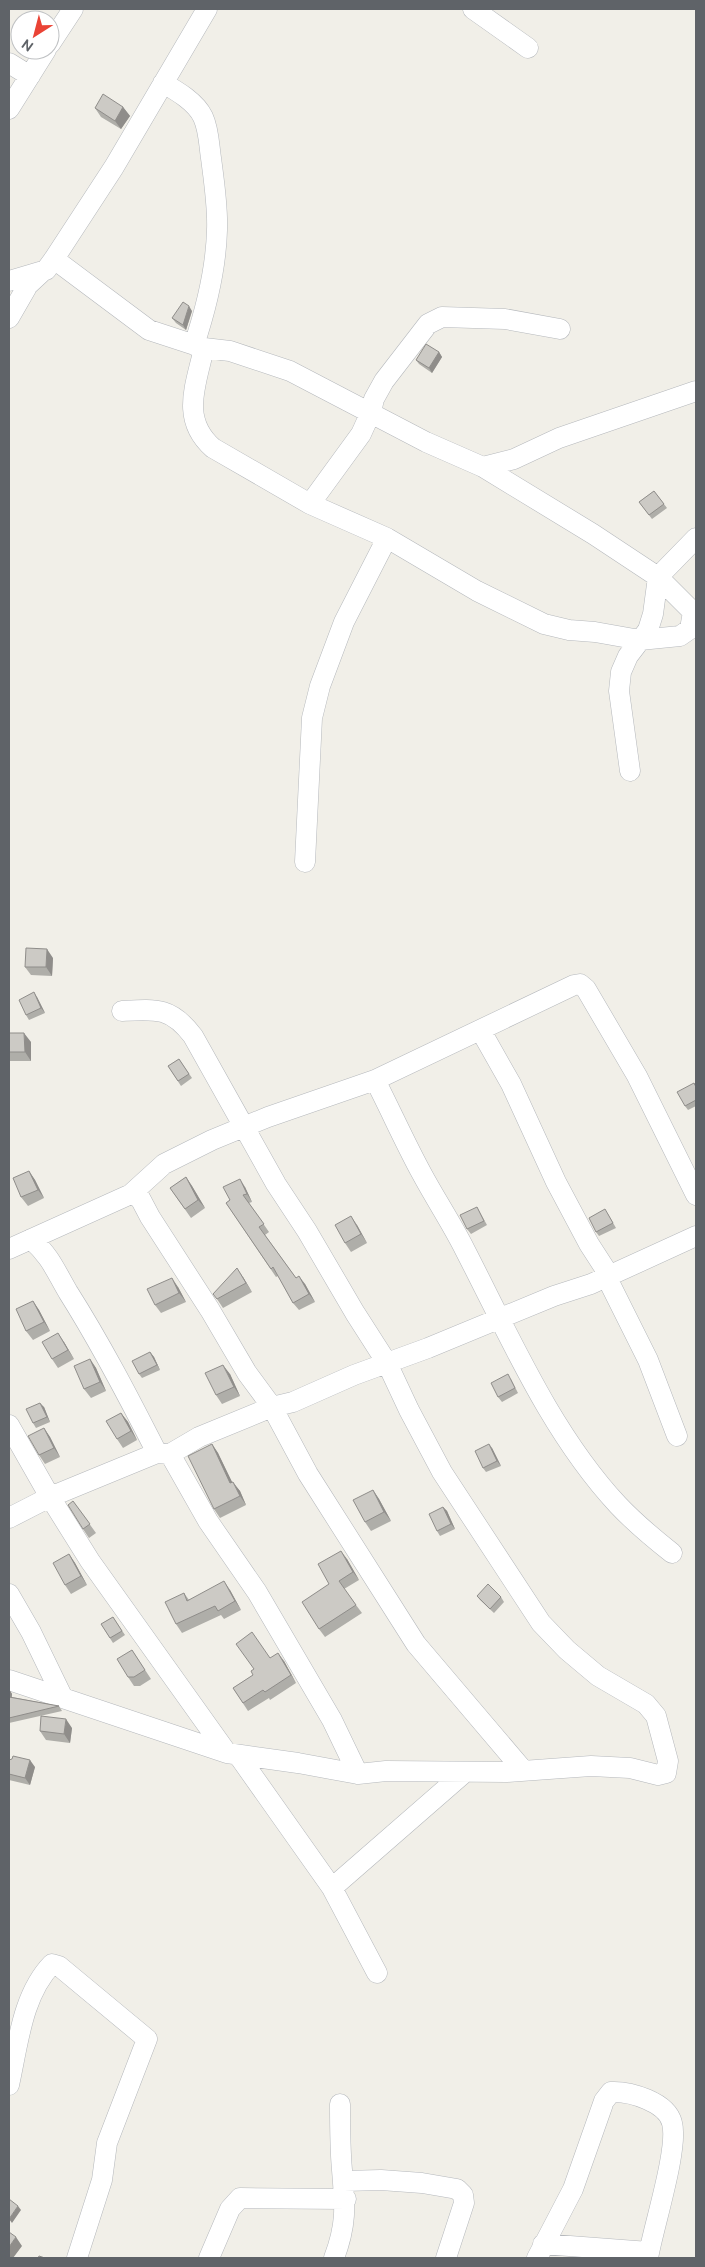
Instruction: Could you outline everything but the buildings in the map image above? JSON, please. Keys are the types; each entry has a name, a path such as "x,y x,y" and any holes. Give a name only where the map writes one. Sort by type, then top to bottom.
{"street":[{"path":"60,29 73,9"},
{"path":"9,318 28,284 50,264 114,167 207,9"},
{"path":"473,9 528,48"},
{"path":"9,109 40,60"},
{"path":"9,63 30,76"},
{"path":"50,264 149,330 199,347 230,351 260,360 315,383 426,442 483,468 593,534 658,577 694,614 690,629 680,636 640,640 595,632 569,630 544,624 477,591 387,538 310,504 213,448 201,438 193,411 199,347 202,322 216,252 218,227 212,170 208,136 203,117 194,106 163,83"},
{"path":"9,281 50,264"},
{"path":"310,504 361,434 371,412 374,399 396,363 428,324 442,317 505,319 560,329"},
{"path":"483,468 514,459 559,438 696,391"},
{"path":"305,862 312,718 320,686 344,622 387,538"},
{"path":"630,770 619,691 621,672 628,656 648,630 653,614 658,577 696,538"},
{"path":"9,1249 130,1194 164,1164 244,1126 375,1080 574,985 580,984 586,989 633,1068 696,1195"},
{"path":"9,1680 233,1754 358,1774 386,1771 464,1773 562,1766 611,1766 630,1768 658,1775 666,1773 668,1767 664,1739 656,1716 646,1704 598,1676 567,1650 541,1623 442,1472 409,1410 387,1363 307,1231 276,1184 193,1036 180,1020 167,1012 122,1011"},
{"path":"481,1030 511,1084 556,1182 589,1244 609,1275 609,1282 648,1360 677,1436"},
{"path":"375,1080 423,1176 454,1227 549,1410 592,1474 636,1523 672,1553"},
{"path":"130,1194 140,1198 150,1217 232,1344 247,1373 272,1407 308,1474 416,1644 523,1770"},
{"path":"9,1518 50,1497 163,1453 272,1407 292,1402 354,1375 501,1319 554,1296 591,1284 696,1236"},
{"path":"31,1239 46,1253 163,1453 257,1592 332,1720 358,1774"},
{"path":"9,1425 50,1497 105,1583 332,1888 377,1973"},
{"path":"9,1594 31,1632 63,1698"},
{"path":"332,1888 464,1773"},
{"path":"9,2085 28,2006 39,1981 52,1964 59,1966 147,2039 107,2143 102,2180 77,2258"},
{"path":"611,2092 622,2092 651,2101 666,2112 672,2121 674,2130 666,2180 649,2255 540,2251 573,2189 604,2101 611,2092"},
{"path":"334,2258 345,2220 340,2104"},
{"path":"209,2258 230,2209 240,2198 345,2190 381,2180 422,2183 456,2189 463,2195 464,2203 446,2258"}]}
